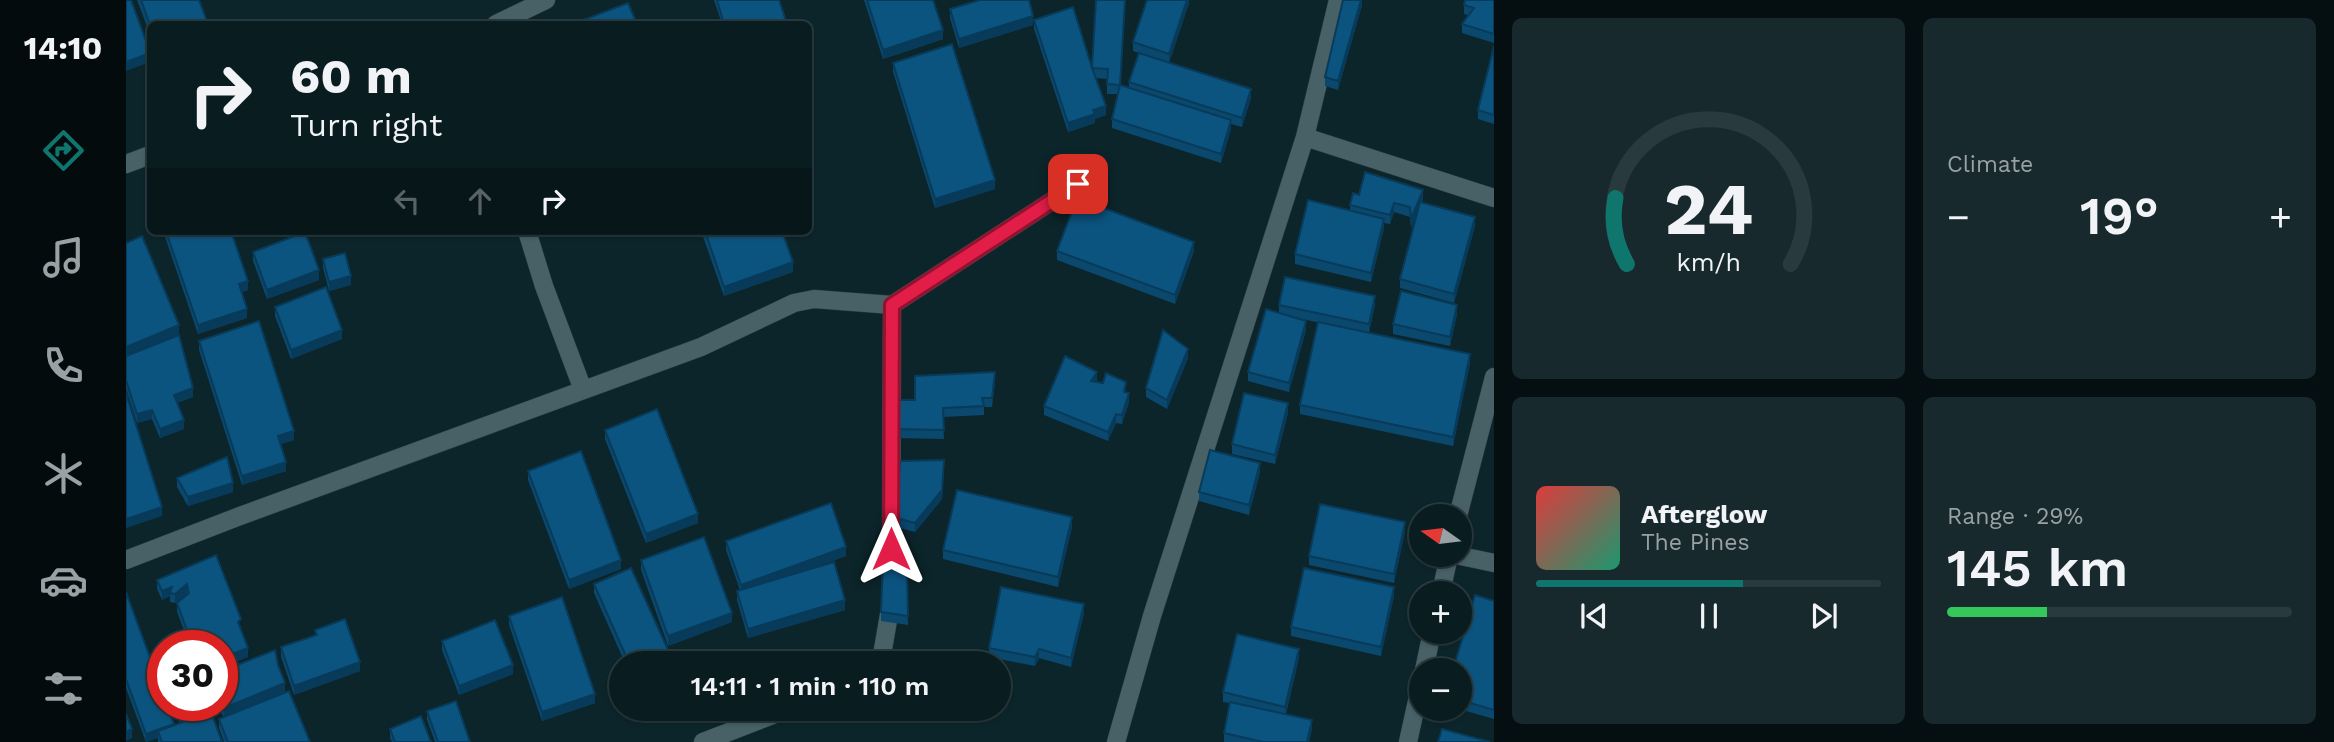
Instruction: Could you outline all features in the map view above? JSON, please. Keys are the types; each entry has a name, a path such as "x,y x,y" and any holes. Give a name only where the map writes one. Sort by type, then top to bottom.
{"street":[{"path":"502,21 546,0"},
{"path":"1116,742 1152,616 1305,137 1338,0"},
{"path":"1305,137 1494,198"},
{"path":"126,164 147,156"},
{"path":"126,560 701,347 794,303 814,299 892,305 1078,184"},
{"path":"528,235 544,286 583,390"},
{"path":"882,651 891,603 892,305"},
{"path":"1461,504 1494,377"},
{"path":"1472,558 1494,563"},
{"path":"703,742 757,721"},
{"path":"1408,742 1413,721"}],"building":[{"path":"126,0 131,0 147,45 147,54 126,62"},
{"path":"141,0 199,0 207,21 149,21"},
{"path":"717,0 779,0 786,21 723,21"},
{"path":"867,0 933,0 943,30 883,50"},
{"path":"980,0 1029,0 1033,16 959,39 950,9"},
{"path":"1096,0 1125,0 1120,85 1107,84 1108,69 1092,68"},
{"path":"1147,0 1187,0 1169,54 1133,42"},
{"path":"1343,0 1361,0 1338,81 1325,77"},
{"path":"1465,0 1494,0 1494,34 1462,24 1474,8 1464,5"},
{"path":"628,3 636,21 581,21"},
{"path":"1073,7 1106,106 1093,110 1095,114 1068,123 1034,20"},
{"path":"952,44 995,180 935,199 893,63"},
{"path":"1494,46 1494,115 1478,110"},
{"path":"1139,53 1251,89 1242,118 1129,82"},
{"path":"1120,85 1231,120 1221,154 1112,119"},
{"path":"1365,172 1423,190 1411,219 1410,207 1394,203 1390,215 1350,205 1353,193 1359,195"},
{"path":"1077,198 1194,242 1175,295 1057,251"},
{"path":"1308,200 1384,219 1371,273 1295,254"},
{"path":"1420,202 1475,217 1454,294 1400,279"},
{"path":"167,235 232,235 248,281 239,284 247,309 198,325"},
{"path":"297,235 306,235 319,270 267,290 253,252"},
{"path":"706,235 783,235 793,262 724,287"},
{"path":"142,236 179,325 126,347 126,243"},
{"path":"345,253 351,276 329,282 323,259"},
{"path":"1285,277 1375,296 1369,324 1279,305"},
{"path":"326,287 342,330 291,350 275,307"},
{"path":"1401,291 1457,305 1450,337 1393,324"},
{"path":"1266,309 1306,321 1289,383 1248,372"},
{"path":"259,321 294,431 278,436 286,462 242,476 199,341"},
{"path":"1318,322 1470,354 1453,437 1300,405"},
{"path":"1163,330 1188,349 1167,400 1146,388"},
{"path":"179,335 193,388 174,395 184,420 160,429 152,410 137,414 126,380 126,356"},
{"path":"1065,356 1097,372 1091,381 1103,383 1106,373 1126,382 1124,392 1129,393 1122,415 1116,414 1108,432 1044,406"},
{"path":"995,372 992,398 982,398 984,406 943,408 944,430 896,429 899,400 915,400 915,376"},
{"path":"126,393 162,507 126,519"},
{"path":"1244,393 1288,403 1275,455 1232,444"},
{"path":"657,409 698,514 646,534 605,430"},
{"path":"1210,450 1260,463 1249,505 1199,492"},
{"path":"581,451 621,560 569,580 528,471"},
{"path":"227,457 233,483 188,497 177,478"},
{"path":"944,460 942,490 915,523 896,518 900,461"},
{"path":"957,490 1072,517 1058,577 943,550"},
{"path":"831,503 846,547 741,585 726,541"},
{"path":"1320,504 1405,522 1394,574 1309,556"},
{"path":"704,537 732,613 668,636 641,560"},
{"path":"216,555 241,619 238,622 248,648 238,652 238,630 187,630 177,603 189,593 187,584 175,594 170,593 172,587 162,591 157,580"},
{"path":"834,562 845,600 748,629 737,591"},
{"path":"883,565 907,569 908,616 881,612"},
{"path":"631,568 669,651 624,651 594,584"},
{"path":"1304,568 1394,587 1381,647 1291,627"},
{"path":"1001,587 1084,604 1071,658 1039,649 1035,657 989,648"},
{"path":"126,592 147,649 147,721 173,721 174,724 146,734 126,679"},
{"path":"1475,595 1494,601 1494,710 1472,704 1472,658 1457,658 1461,644 1472,644 1472,605"},
{"path":"562,597 595,694 542,712 509,616"},
{"path":"345,619 360,662 294,686 281,647 317,635 315,630"},
{"path":"495,620 513,665 459,686 442,641"},
{"path":"1237,634 1299,649 1285,707 1223,692"},
{"path":"275,650 285,683 238,702 238,665"},
{"path":"289,691 310,742 228,742 220,721 238,721 238,711"},
{"path":"456,701 470,742 438,742 427,711"},
{"path":"1230,702 1312,720 1307,742 1263,742 1224,733"},
{"path":"126,714 132,729 126,732"},
{"path":"421,716 431,742 395,742 390,729"},
{"path":"186,721 214,721 222,742 162,742 158,731"},
{"path":"1442,729 1490,742 1438,742"}],"route":[{"path":"891,549 892,305 1078,184"}]}
